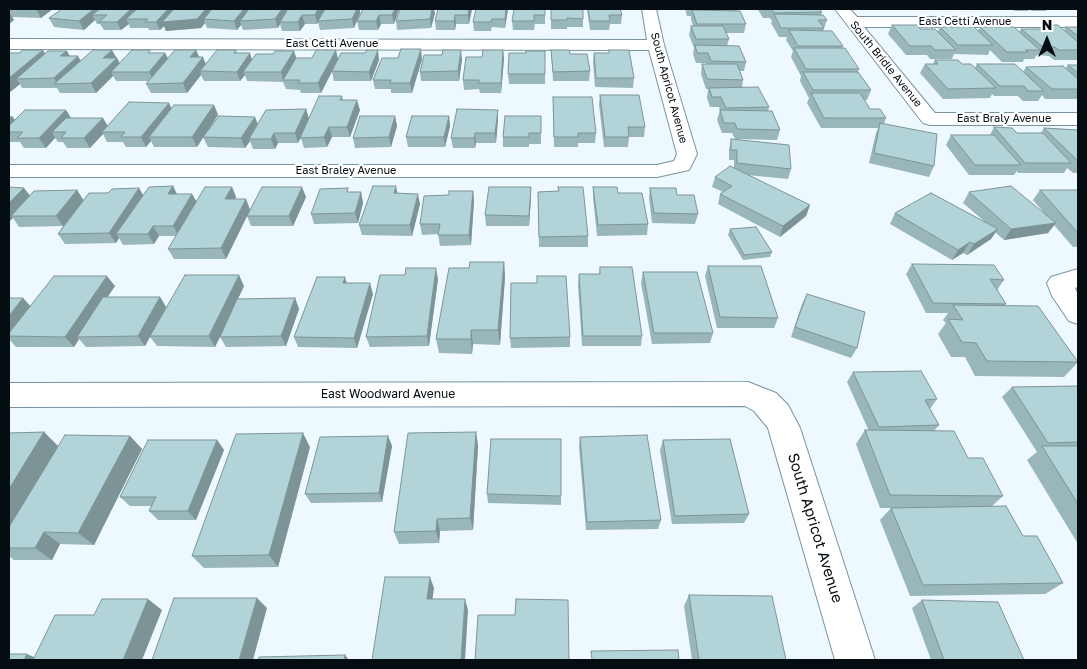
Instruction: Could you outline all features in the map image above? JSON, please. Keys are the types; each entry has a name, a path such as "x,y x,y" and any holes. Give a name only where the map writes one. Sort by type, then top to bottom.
{"street":[{"name":"South Apricot Avenue","path":"649,9 656,44 687,154 682,166"},
{"name":"South Bridle Avenue","path":"842,9 930,119"},
{"name":"East Cetti Avenue","path":"852,22 1078,22"},
{"name":"East Cetti Avenue","path":"9,44 656,44"},
{"name":"East Braly Avenue","path":"930,119 1078,119"},
{"name":"East Braley Avenue","path":"9,171 657,171 682,166"},
{"path":"1069,281 1065,296 1078,314"},
{"name":"East Woodward Avenue","path":"9,394 725,393 748,394 764,402"},
{"name":"South Apricot Avenue","path":"764,402 777,414 784,428 855,660"}],"building":[{"path":"62,9 94,9 79,21 49,18"},
{"path":"100,9 131,9 117,22 99,22 107,15 92,15"},
{"path":"137,9 168,9 156,22 145,22 148,19 126,19"},
{"path":"174,9 206,9 197,19 162,22"},
{"path":"212,9 244,9 234,21 204,19"},
{"path":"249,9 282,9 275,19 240,21"},
{"path":"288,9 318,9 315,15 302,15 298,22 280,22"},
{"path":"325,9 357,9 352,19 318,21"},
{"path":"363,9 395,9 392,15 379,15 376,21 357,21"},
{"path":"400,9 432,9 430,19 396,21"},
{"path":"438,9 469,9 468,15 455,15 454,21 435,21"},
{"path":"476,9 506,9 505,19 492,19 491,22 473,22"},
{"path":"514,9 545,9 545,15 534,15 534,21 512,21"},
{"path":"551,9 583,9 583,19 551,20"},
{"path":"588,9 620,9 622,15 609,15 610,21 590,21"},
{"path":"772,9 819,9 822,12 774,13"},
{"path":"692,10 740,11 746,24 697,24"},
{"path":"774,14 823,15 827,20 818,20 824,28 781,28"},
{"path":"892,25 917,25 920,29 935,29 956,50 935,50 931,46 910,46"},
{"path":"1043,25 1058,25 1078,42 1078,50 1059,50 1055,47 1043,47 1021,29 1047,29"},
{"path":"691,26 723,26 729,39 696,39"},
{"path":"940,27 974,27 993,45 958,45"},
{"path":"980,27 1014,27 1040,50 1007,52"},
{"path":"1066,27 1078,27 1078,36"},
{"path":"789,30 832,31 843,46 798,46"},
{"path":"695,45 739,46 746,62 711,61 708,53 697,53"},
{"path":"794,48 845,48 859,69 806,69"},
{"path":"401,49 421,49 410,83 390,83 391,80 373,80 382,58 398,58"},
{"path":"23,50 43,50 9,78 9,53 19,53"},
{"path":"93,50 112,50 103,58 117,58 91,83 54,84"},
{"path":"132,50 151,50 148,53 165,53 149,72 111,72"},
{"path":"175,50 196,50 190,57 203,57 183,83 146,84"},
{"path":"217,50 236,50 234,53 250,53 237,72 200,71"},
{"path":"316,50 336,50 318,83 298,83 300,80 283,80 296,58 312,58"},
{"path":"367,50 378,50 369,72 332,71 341,53 365,53"},
{"path":"443,50 461,50 458,71 420,72 424,55 442,55"},
{"path":"483,50 503,50 501,83 479,83 479,80 463,80 466,57 482,57"},
{"path":"551,50 569,50 570,54 587,54 590,71 553,72"},
{"path":"609,50 629,50 634,78 596,78 594,53 609,53"},
{"path":"48,51 67,51 60,56 78,56 54,78 16,79"},
{"path":"275,51 294,51 281,72 243,72 256,54 273,54"},
{"path":"526,51 545,51 545,74 508,74 509,53 526,53"},
{"path":"935,60 958,60 962,64 971,64 996,88 948,89 925,64 938,64"},
{"path":"702,64 737,64 743,80 707,79"},
{"path":"977,64 1015,64 1044,91 1028,91 1024,86 1000,86"},
{"path":"1068,65 1078,65 1078,73"},
{"path":"1063,66 1078,79 1078,89 1052,89 1026,67"},
{"path":"803,72 858,72 871,90 813,90"},
{"path":"758,87 769,107 726,108 721,97 712,97 709,88"},
{"path":"811,93 860,93 870,109 880,109 886,118 824,118"},
{"path":"600,95 639,95 645,127 628,127 629,137 605,137"},
{"path":"319,96 342,96 340,100 357,100 347,127 329,127 324,137 300,138"},
{"path":"553,97 592,97 596,133 578,133 578,137 554,137"},
{"path":"129,102 169,103 141,137 121,137 125,132 102,132"},
{"path":"174,105 214,105 192,137 149,137"},
{"path":"306,109 295,133 274,133 271,139 249,139 266,110"},
{"path":"457,109 498,110 495,133 475,133 474,138 451,138"},
{"path":"25,110 66,110 39,138 17,138 23,132 9,132 9,126"},
{"path":"720,110 772,111 780,130 737,129 735,123 724,123"},
{"path":"219,116 255,117 241,138 203,137"},
{"path":"360,116 395,116 389,137 353,138"},
{"path":"412,116 449,116 444,137 406,137"},
{"path":"505,116 541,116 541,133 529,133 529,137 503,137"},
{"path":"66,118 103,118 84,138 61,138 66,132 52,132"},
{"path":"880,123 937,134 934,166 874,153"},
{"path":"994,127 1012,128 1017,133 1043,133 1071,163 1025,163"},
{"path":"1044,128 1078,130 1078,161"},
{"path":"951,135 994,135 1021,165 975,165"},
{"path":"731,139 789,145 791,169 737,163 737,150 731,150"},
{"path":"730,166 810,205 783,226 720,194 732,186 715,177"},
{"path":"173,186 168,194 192,194 173,226 153,226 148,234 116,234 149,187"},
{"path":"373,186 396,186 394,193 418,194 410,225 359,225"},
{"path":"1011,186 1056,223 1011,229 969,192"},
{"path":"9,187 24,188 9,203"},
{"path":"205,187 232,187 225,199 246,199 221,248 168,249"},
{"path":"262,187 302,187 289,216 247,216"},
{"path":"489,187 531,187 529,216 485,215"},
{"path":"558,187 583,187 588,236 539,237 538,192 559,191"},
{"path":"593,187 617,187 618,193 642,193 648,224 598,225"},
{"path":"139,188 109,233 58,234 89,193 108,193 112,189"},
{"path":"348,188 347,192 361,192 355,213 311,214 320,189"},
{"path":"650,188 676,188 677,195 694,195 698,214 654,213"},
{"path":"77,190 56,216 11,216 34,191"},
{"path":"1040,190 1078,190 1078,233"},
{"path":"449,191 473,191 469,235 438,235 440,224 420,224 424,196 449,195"},
{"path":"931,193 998,229 974,244 970,242 958,250 895,213"},
{"path":"756,227 772,252 744,255 730,229"},
{"path":"470,262 504,262 498,330 471,330 471,339 436,339 449,268 469,268"},
{"path":"912,264 994,265 1004,280 990,279 1006,304 933,303"},
{"path":"708,266 761,266 778,318 720,317"},
{"path":"600,267 632,267 642,336 583,336 579,274 600,274"},
{"path":"406,268 436,268 427,336 366,337 380,275 405,275"},
{"path":"643,272 697,272 713,333 654,333"},
{"path":"185,275 239,275 209,336 150,336"},
{"path":"54,276 107,276 65,337 9,336 9,333"},
{"path":"537,276 566,276 570,337 510,338 511,283 537,283"},
{"path":"317,277 345,277 343,283 370,283 354,338 294,337"},
{"path":"807,294 865,312 857,348 795,327"},
{"path":"103,297 160,297 138,336 77,337"},
{"path":"9,298 23,298 9,316"},
{"path":"295,298 281,336 220,337 237,299"},
{"path":"953,305 1038,306 1078,362 987,361 976,343 962,342 948,319 963,320"},
{"path":"921,371 937,399 925,400 939,425 879,427 853,372"},
{"path":"1078,386 1078,442 1048,443 1012,387"},
{"path":"865,430 954,431 968,458 983,458 1003,496 890,495"},
{"path":"44,432 9,489 9,433"},
{"path":"476,432 470,518 437,519 436,531 394,532 408,433"},
{"path":"303,433 269,555 192,556 236,434"},
{"path":"65,435 130,436 78,533 44,532 35,548 9,548 9,527"},
{"path":"647,435 661,520 587,522 580,437"},
{"path":"388,436 379,493 305,494 320,437"},
{"path":"491,439 561,439 561,496 487,494"},
{"path":"730,439 749,514 675,516 663,440"},
{"path":"148,440 217,440 188,511 149,511 156,497 120,497"},
{"path":"1042,446 1078,446 1078,504"},
{"path":"1006,506 1023,536 1037,536 1063,583 923,585 891,508"},
{"path":"385,577 430,577 427,599 465,599 461,660 372,660"},
{"path":"689,595 772,596 786,660 699,660"},
{"path":"174,598 257,598 239,660 152,660"},
{"path":"102,599 148,599 123,660 33,660 55,615 94,615"},
{"path":"516,599 568,600 569,660 475,660 478,615 515,615"},
{"path":"922,600 998,602 1024,660 944,660"},
{"path":"678,650 679,660 592,660 591,651"},
{"path":"9,654 27,654 24,660 9,660"},
{"path":"345,655 344,660 258,660 259,657"}]}
